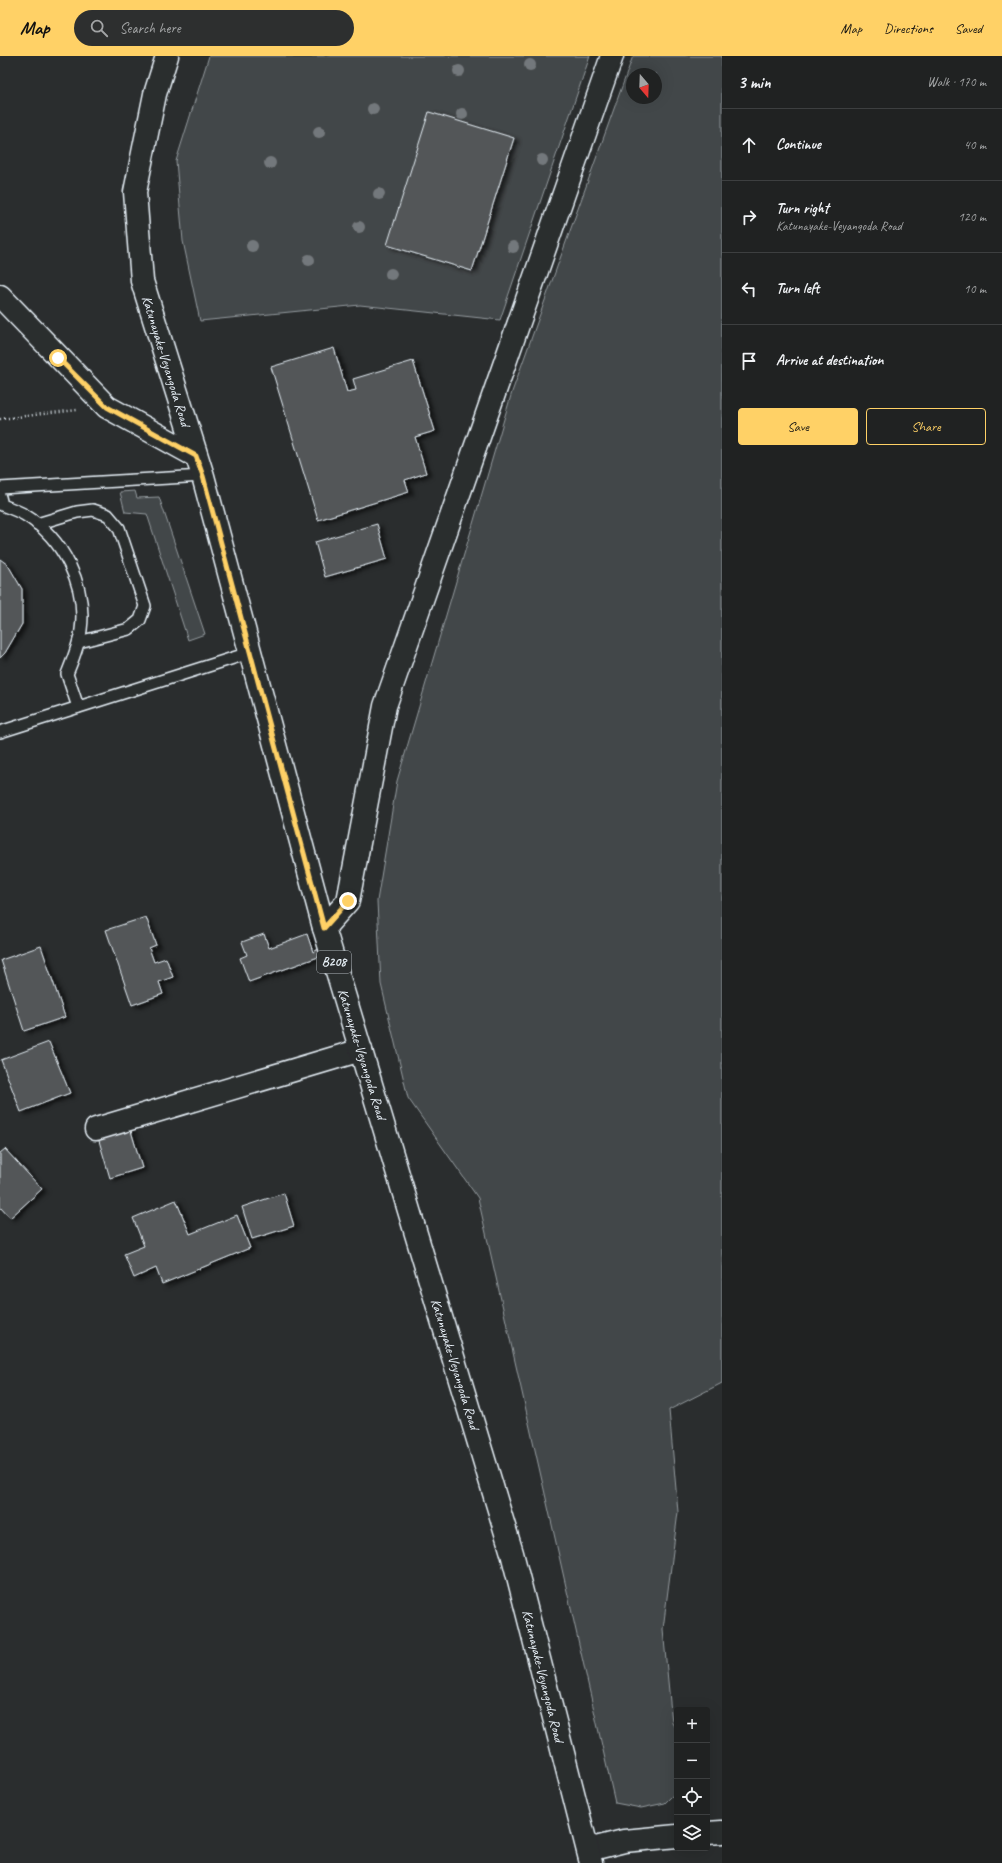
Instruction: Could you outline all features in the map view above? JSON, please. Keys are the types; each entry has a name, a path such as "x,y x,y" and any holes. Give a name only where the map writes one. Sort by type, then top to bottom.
{"main road":[{"name":"Katunayake-Veyangoda Road","path":"167,56 155,94 134,192 142,281 203,476 249,653 324,928 512,1554 589,1856"},
{"path":"324,928 348,901 385,706 612,56"},
{"path":"0,296 107,407 196,456"},
{"path":"96,1129 361,1050"},
{"path":"710,1834 722,1832"},
{"path":"589,1856 624,1841 674,1836"}],"lane":[{"path":"0,488 203,476"},
{"path":"0,497 2,505 25,515 37,524 55,541 69,561 77,583 82,612 79,642 67,674 78,707"},
{"path":"37,524 77,512 93,510 108,515 120,528 145,606 140,620 129,629 79,642"},
{"path":"0,732 249,653"}],"path":[{"path":"0,419 107,407"}],"shaded area":[{"path":"209,56 590,56 500,320 360,305 200,321 183,241 176,161"},
{"path":"633,56 722,56 722,1383 669,1410 678,1512 663,1629 672,1723 674,1726 674,1794 665,1803 641,1808 615,1803 478,1198 408,1098 381,984 377,901 397,781 512,392 626,75 626,104 662,104 662,68 629,68"},
{"path":"135,491 137,498 159,497 205,634 188,640 147,514 125,512 120,492"}],"building":[{"path":"429,112 514,138 472,271 387,245"},
{"path":"334,348 347,392 356,390 353,379 413,361 435,431 415,437 426,473 405,480 409,492 318,520 271,367"},
{"path":"377,524 387,559 325,577 315,542"},
{"path":"0,559 8,565 22,589 22,624 5,653 0,658"},
{"path":"146,917 156,945 149,948 154,962 166,958 173,977 159,982 163,994 132,1005 106,930"},
{"path":"264,934 269,948 307,934 313,952 319,949 321,956 249,982 240,958 247,955 242,942"},
{"path":"41,946 65,1017 24,1031 1,960"},
{"path":"49,1042 70,1093 21,1112 1,1060"},
{"path":"129,1124 142,1168 110,1178 97,1134"},
{"path":"5,1149 42,1189 10,1218 0,1207 0,1153"},
{"path":"284,1193 294,1226 252,1239 242,1207"},
{"path":"176,1200 190,1234 237,1215 250,1248 162,1284 156,1268 134,1278 124,1254 144,1246 133,1218"}],"route":[{"path":"58,358 107,407 196,456 203,476 249,653 324,928 348,901"}]}
